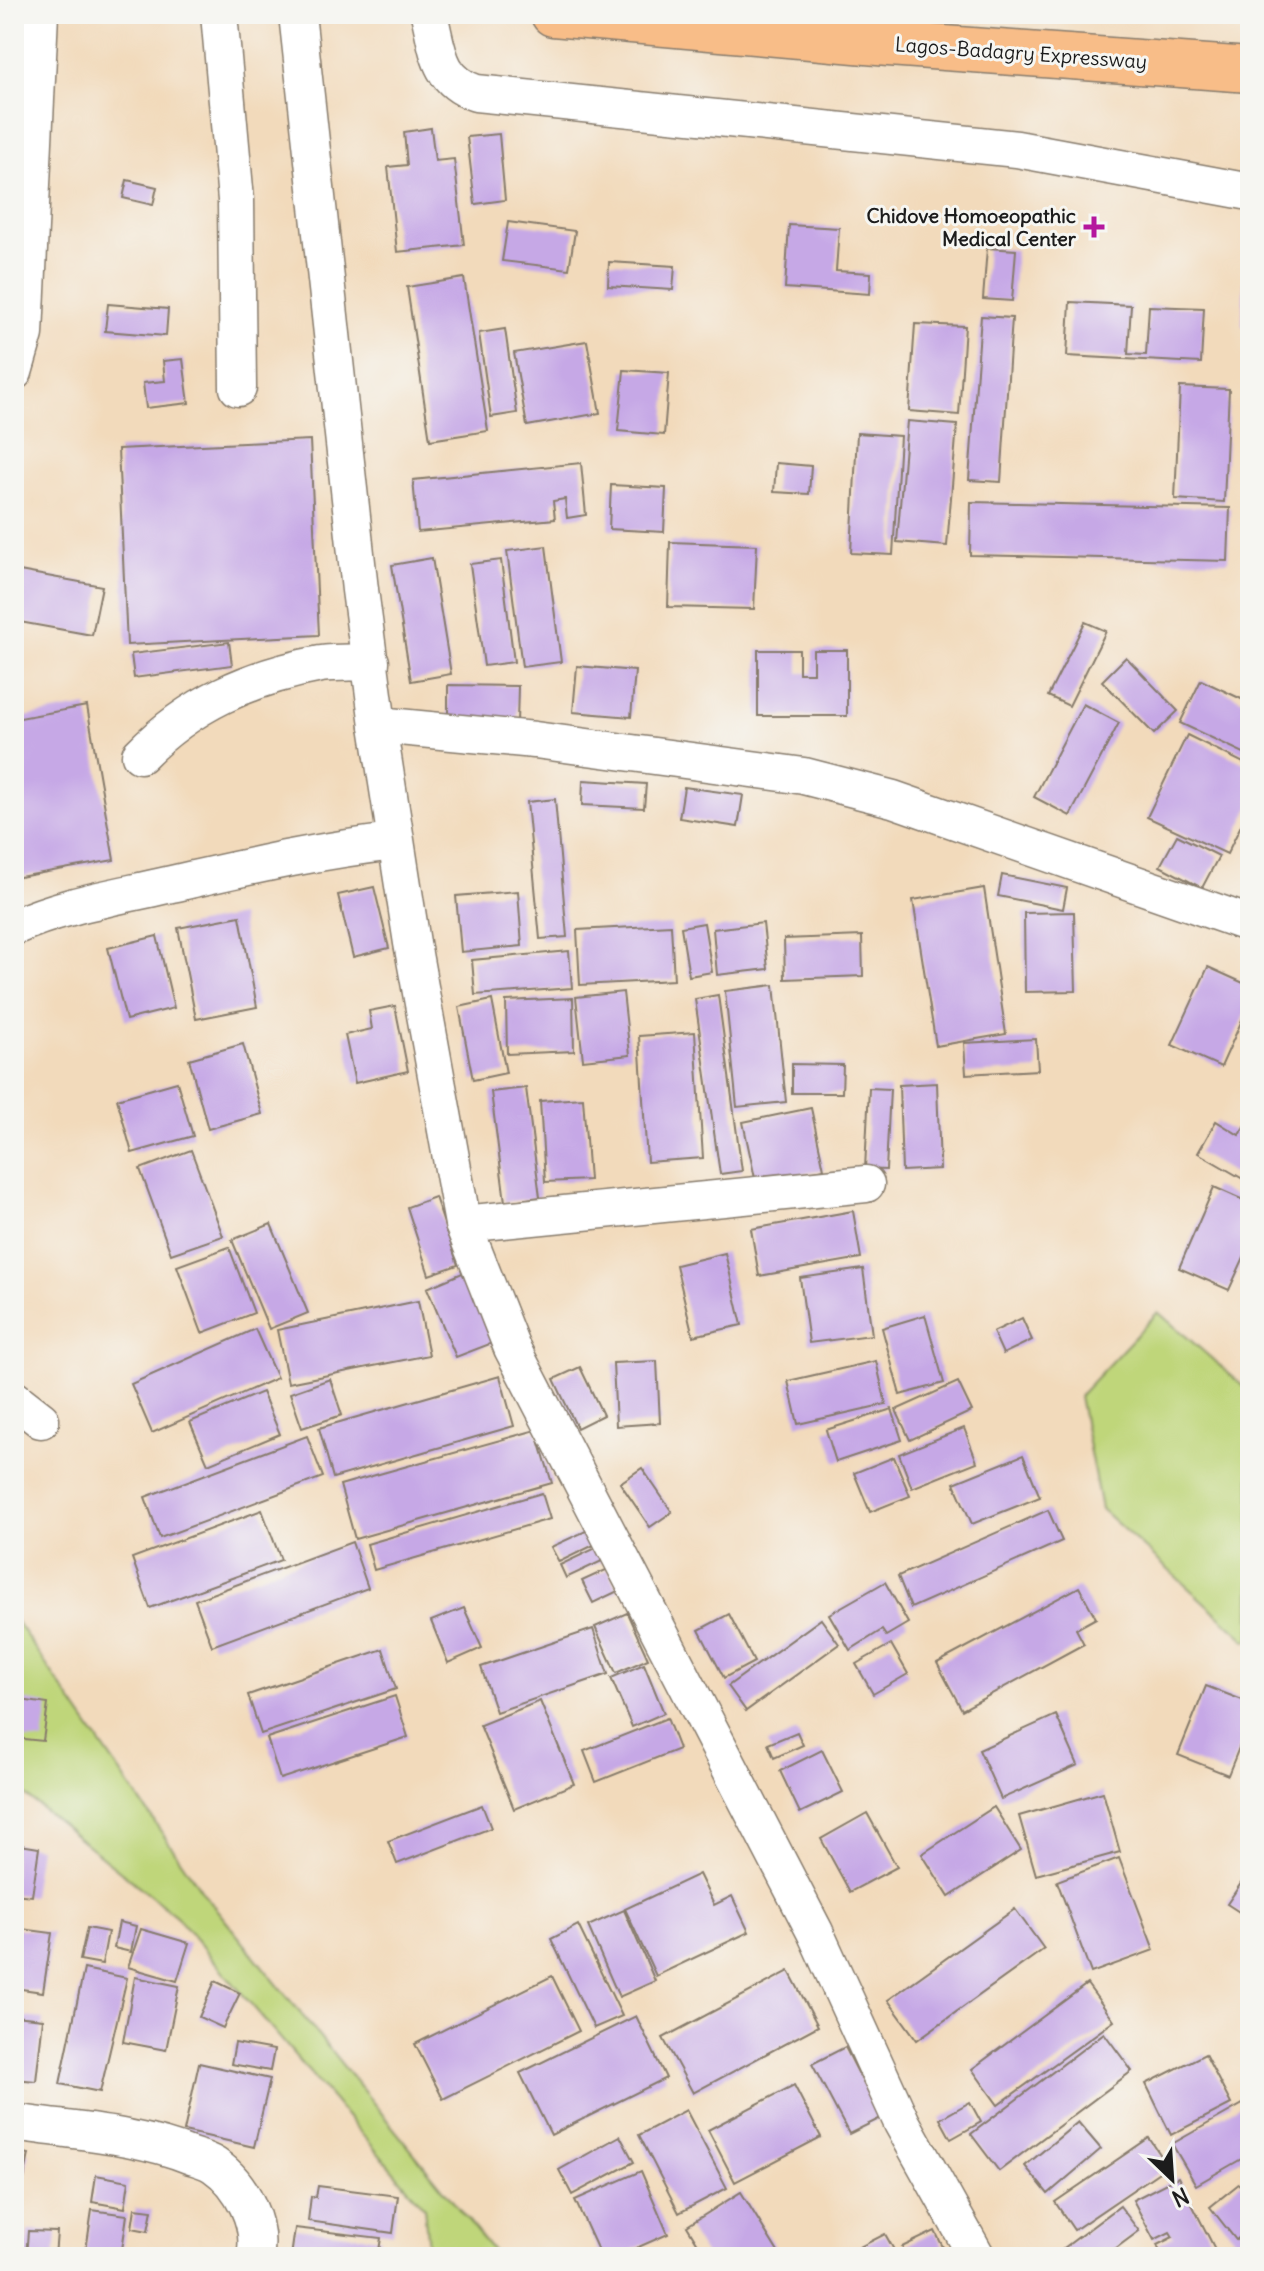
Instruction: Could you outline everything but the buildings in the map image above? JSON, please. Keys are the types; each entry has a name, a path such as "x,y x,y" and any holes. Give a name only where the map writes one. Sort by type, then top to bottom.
{"highway":[{"name":"Lagos-Badagry Expressway","path":"553,14 889,44 1250,70"}],"street":[{"path":"14,372 25,334 40,14"},
{"path":"219,14 236,200 238,388"},
{"path":"297,14 358,575 378,725 395,842 463,1224 512,1348 815,1932 902,2123 977,2257"},
{"path":"429,14 446,75 456,84 476,93 1017,149 1250,192"},
{"path":"140,755 190,711 217,697 259,681 322,664 371,662"},
{"path":"378,725 535,740 804,776 893,799 1250,924"},
{"path":"14,927 72,907 180,882 337,848 395,842"},
{"path":"463,1224 866,1184"},
{"path":"14,2122 167,2146 214,2164 237,2188 250,2210 258,2246 255,2257"}],"green space":[{"path":"1158,1312 1250,1392 1250,1640 1246,1640 1101,1509 1079,1396"},
{"path":"14,1618 204,1894 498,2257 429,2257 424,2207 176,1916 14,1786"}],"place":[{"name":"Chidove Homoeopathic Medical Center","path":"1094,227"}]}
